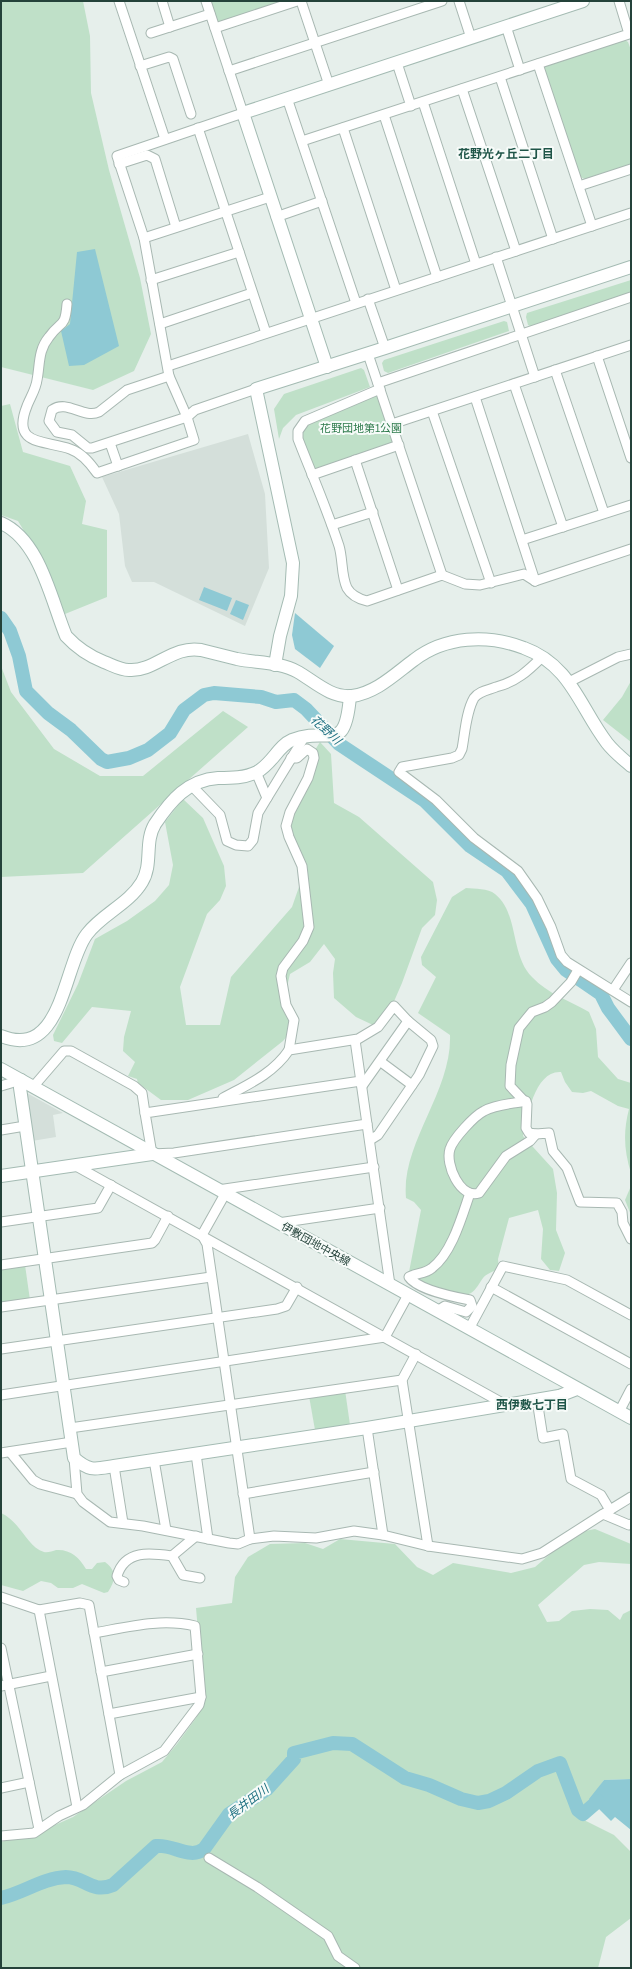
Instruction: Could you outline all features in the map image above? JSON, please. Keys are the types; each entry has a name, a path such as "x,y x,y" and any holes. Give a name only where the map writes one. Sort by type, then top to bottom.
{"street":[{"path":"119,1 165,139"},
{"path":"162,1 170,27"},
{"path":"206,1 276,217 327,367"},
{"path":"214,28 297,1"},
{"path":"301,1 329,85"},
{"path":"229,71 442,1"},
{"path":"459,1 471,38"},
{"path":"67,304 65,322 49,336 39,357 37,381 25,412 23,429 28,437 37,442 70,449 78,453 90,463 97,472 194,440 187,417 169,376 144,238 117,156 287,98 583,1"},
{"path":"302,141 538,64 630,36 619,1"},
{"path":"151,34 210,14"},
{"path":"506,26 520,70"},
{"path":"140,66 169,57 173,59 191,114"},
{"path":"397,63 411,106"},
{"path":"538,64 592,226"},
{"path":"500,77 553,239"},
{"path":"462,89 516,251"},
{"path":"287,98 356,303"},
{"path":"422,102 476,264"},
{"path":"384,115 437,276"},
{"path":"198,128 266,333"},
{"path":"344,128 396,290"},
{"path":"119,164 147,155 155,160 176,227"},
{"path":"579,186 631,169"},
{"path":"144,238 270,197"},
{"path":"276,217 322,201"},
{"path":"168,366 631,213"},
{"path":"152,280 239,252"},
{"path":"496,257 535,377"},
{"path":"169,376 127,390 99,412 94,414 62,405 52,410 50,421 57,432 72,435 88,448 110,443 187,417 195,410 256,389 368,354 631,267"},
{"path":"160,324 252,293"},
{"path":"535,581 524,574 480,585 465,584 442,575 367,601 359,599 348,589 344,580 341,553 332,524 298,439 298,431 305,421 379,386 521,335 631,298"},
{"path":"368,299 385,348"},
{"path":"392,424 631,345"},
{"path":"368,354 442,575"},
{"path":"597,356 631,458"},
{"path":"555,370 604,514"},
{"path":"514,384 563,527"},
{"path":"256,389 293,563 291,596 280,636 275,664"},
{"path":"475,397 535,581"},
{"path":"432,411 491,583"},
{"path":"110,443 118,466"},
{"path":"312,475 399,445"},
{"path":"355,460 398,590"},
{"path":"522,540 631,504"},
{"path":"332,524 372,512"},
{"path":"1,522 10,526 21,536 34,556 66,636 74,645 91,657 129,670 137,669 180,651 191,649 275,664 297,672 330,692 341,696 350,696 363,694 374,689 416,658 441,646 469,639 502,641 527,648 555,666 569,682 607,743 631,766"},
{"path":"535,581 631,549"},
{"path":"569,682 618,657 631,654"},
{"path":"542,657 519,678 509,684 482,692 475,698 471,705 462,749 459,754 452,758 402,767 398,771 436,800 474,838 518,871 536,898 551,927 561,955 578,970 631,1002"},
{"path":"1,1036 20,1040 29,1039 42,1032 47,1026 61,1001 77,954 87,933 127,898 142,882 147,869 150,833 174,798 191,785 200,781 240,777 256,772 270,763 282,747 289,742 305,736 327,737 340,733 349,715 350,696"},
{"path":"191,785 220,815 227,841 236,845 248,846 258,813 305,736"},
{"path":"217,1102 268,1072 282,1060 289,1050 294,1020 286,1005 281,976 283,968 303,941 309,927 302,866 289,837 286,826 290,812 308,778 314,758 313,753 307,749 297,758 291,758"},
{"path":"256,772 267,798"},
{"path":"612,990 631,963"},
{"path":"578,970 572,980 552,1002 545,1007 532,1012 517,1032 516,1047 511,1065 509,1082 512,1090 526,1102 528,1113 526,1128 529,1133 549,1133 553,1151 567,1168 580,1202 618,1202 622,1212 623,1223 631,1239"},
{"path":"289,1050 355,1040 378,1027 394,1006 406,1016 408,1021 431,1040 433,1046 419,1075 378,1135 370,1140"},
{"path":"145,1113 217,1102 362,1084 380,1062 408,1021"},
{"path":"355,1040 390,1285"},
{"path":"33,1087 64,1051 71,1051 134,1086 142,1093 152,1154"},
{"path":"380,1062 412,1085"},
{"name":"伊敷団地中央線","path":"1,1069 631,1418"},
{"path":"1,1086 21,1080 20,1088 31,1172 64,1385 74,1458 77,1494 83,1502 98,1515 110,1522 166,1530 238,1544 250,1539 274,1536 316,1538 354,1531 383,1535 428,1546 522,1559 542,1553 631,1497"},
{"path":"526,1102 499,1106 483,1112 476,1117 451,1146 449,1156 458,1185 470,1193 479,1193 506,1156 530,1141 536,1134"},
{"path":"1,1176 152,1154 174,1153 368,1124"},
{"path":"1,1130 25,1126"},
{"path":"76,1166 506,1405"},
{"path":"202,1235 222,1192 374,1166"},
{"path":"1,1222 98,1208 111,1185"},
{"path":"437,1311 445,1306 466,1312 472,1306 472,1302 470,1300 444,1295 430,1290 409,1276 426,1272 435,1265 452,1240 470,1193"},
{"path":"278,1223 380,1208"},
{"path":"1,1265 44,1260 152,1243 168,1216"},
{"path":"202,1235 207,1244 250,1539"},
{"path":"469,1329 504,1266 567,1280 631,1315"},
{"path":"1,1308 211,1277"},
{"path":"491,1287 631,1364"},
{"path":"1,1349 277,1309 286,1306 297,1288"},
{"path":"385,1337 408,1295"},
{"path":"1,1395 385,1337"},
{"path":"416,1354 402,1380 428,1546"},
{"path":"70,1428 402,1380"},
{"path":"74,1458 85,1468 95,1469 367,1428 537,1400 560,1396 577,1389"},
{"path":"619,1412 631,1390"},
{"path":"537,1400 543,1438 563,1434 571,1478 601,1495 606,1512 630,1524"},
{"path":"367,1428 383,1535"},
{"path":"5,1452 72,1442"},
{"path":"5,1452 33,1480 40,1484 77,1494"},
{"path":"196,1454 208,1539"},
{"path":"154,1460 166,1530"},
{"path":"114,1466 123,1523"},
{"path":"244,1494 374,1472"},
{"path":"124,1582 119,1580 117,1576 119,1568 127,1560 135,1555 148,1553 172,1556 196,1536"},
{"path":"172,1556 183,1576 200,1578"},
{"path":"1,1597 39,1610 80,1603 89,1605 120,1775"},
{"path":"39,1610 77,1807"},
{"path":"1,1836 34,1832 83,1805 120,1775 164,1751 199,1705 201,1697 195,1626 182,1623 150,1623 94,1633"},
{"path":"1,1648 5,1686 39,1829"},
{"path":"101,1672 198,1654"},
{"path":"5,1686 51,1676"},
{"path":"109,1714 201,1697"},
{"path":"1,1788 29,1782"},
{"path":"209,1858 257,1887 328,1936 338,1956 354,1968"}],"shaded area":[{"path":"248,434 265,494 269,568 245,626 154,582 132,582 125,566 119,514 102,477"},
{"path":"25,1092 63,1113 53,1115 56,1137 32,1141"}],"green space":[{"path":"1,1 83,1 90,36 91,93 109,170 140,278 151,334 134,371 93,390 1,367"},
{"path":"210,1 286,1 221,22 216,20"},
{"path":"623,39 628,42 631,50 631,165 585,179 580,177 544,69 546,64"},
{"path":"631,280 631,294 532,327 528,325 526,317 527,313"},
{"path":"504,321 507,322 509,331 388,373 384,371 382,363 384,360"},
{"path":"361,368 364,370 370,387 296,415 283,428 279,439 274,409 284,394"},
{"name":"花野団地第1公園","path":"375,394 379,396 393,439 390,445 316,469 311,466 300,431 306,424"},
{"path":"10,404 23,452 70,466 86,501 82,524 107,530 107,597 65,614 38,554 18,521 1,515 1,406"},
{"path":"1,666 11,692 54,749 100,776 143,776 223,711 248,727 83,873 1,877"},
{"path":"631,681 631,742 603,720 622,697"},
{"path":"320,742 331,754 334,803 359,817 433,882 437,900 435,915 422,928 392,1006 377,1023 373,1025 356,1017 334,998 333,973 335,959 324,944 310,962 290,974 285,995 293,1029 283,1041 234,1080 188,1100 161,1100 138,1083 137,1079 128,1076 135,1062 123,1051 124,1037 131,1011 92,1007 62,1043 54,1041 53,1035 78,984 95,939 127,921 155,901 169,885 173,865 165,822 183,799 203,818 224,866 226,886 220,900 207,914 180,987 186,1025 220,1025 231,977 292,907 307,864 294,840 290,824 298,806 315,750"},
{"path":"466,888 481,889 492,892 503,902 508,912 520,957 525,968 538,983 545,988 589,1012 596,1029 598,1057 618,1079 631,1083 631,1173 625,1141 629,1109 618,1106 591,1091 583,1093 572,1092 565,1082 561,1072 552,1073 545,1078 534,1096 523,1136 553,1169 557,1193 556,1230 565,1253 559,1271 550,1270 541,1259 543,1229 538,1210 509,1218 498,1259 499,1269 484,1277 471,1293 457,1295 429,1286 421,1282 409,1272 421,1210 414,1202 406,1198 407,1178 411,1157 443,1077 448,1056 450,1035 418,1013 436,977 422,965 421,957 452,897"},
{"path":"631,1186 631,1215 625,1200"},
{"path":"25,1265 30,1300 1,1304 1,1268"},
{"path":"345,1390 350,1425 315,1430 309,1396"},
{"path":"1,1513 14,1522 28,1540 38,1549 45,1552 61,1550 70,1552 77,1557 86,1569 92,1569 97,1563 105,1562 112,1569 114,1576 113,1584 108,1592 104,1593 82,1584 73,1588 58,1588 51,1583 41,1581 23,1591 1,1585"},
{"path":"595,1529 631,1544 631,1564 599,1562 584,1565 538,1605 547,1622 559,1621 572,1611 590,1609 608,1610 620,1620 623,1614 631,1610 631,1779 604,1780 578,1817 614,1835 631,1852 631,1918 606,1937 598,1968 1,1968 1,1842 46,1829 73,1817 126,1781 162,1762 196,1718 204,1701 196,1608 232,1603 235,1577 248,1557 270,1544 305,1543 323,1549 340,1539 395,1544 417,1567 433,1575 453,1563 511,1573 535,1567 575,1533"}],"water":[{"path":"95,249 119,346 84,365 69,366 61,331 70,324 77,252"},
{"path":"204,587 232,598 227,611 199,600"},
{"path":"236,600 249,605 243,620 230,614"},
{"path":"295,613 334,646 320,668 295,649 292,635"},
{"path":"631,1779 631,1830 615,1817 611,1821 589,1799 604,1780"}],"waterway":[{"name":"花野川","path":"1,618 10,631 19,656 26,691 48,713 71,730 101,759 107,762 129,758 148,750 170,733 184,710 204,695 214,693 261,697 276,702 294,700 306,709 339,744 425,801 470,846 507,871 532,904 557,959 566,970 601,994 608,1008 631,1039"},
{"name":"長井田川","path":"1,1898 49,1880 66,1877 73,1878 99,1888 113,1885 156,1846 169,1847 193,1853 199,1852 204,1849 229,1814 267,1789 294,1759 294,1753 333,1743 352,1744 405,1778 429,1785 461,1799 478,1803 489,1801 506,1793 538,1771 560,1763 578,1810 583,1814 598,1801"}],"district":[{"name":"花野光ヶ丘二丁目","path":"506,154"},
{"name":"西伊敷七丁目","path":"532,1405"}]}
